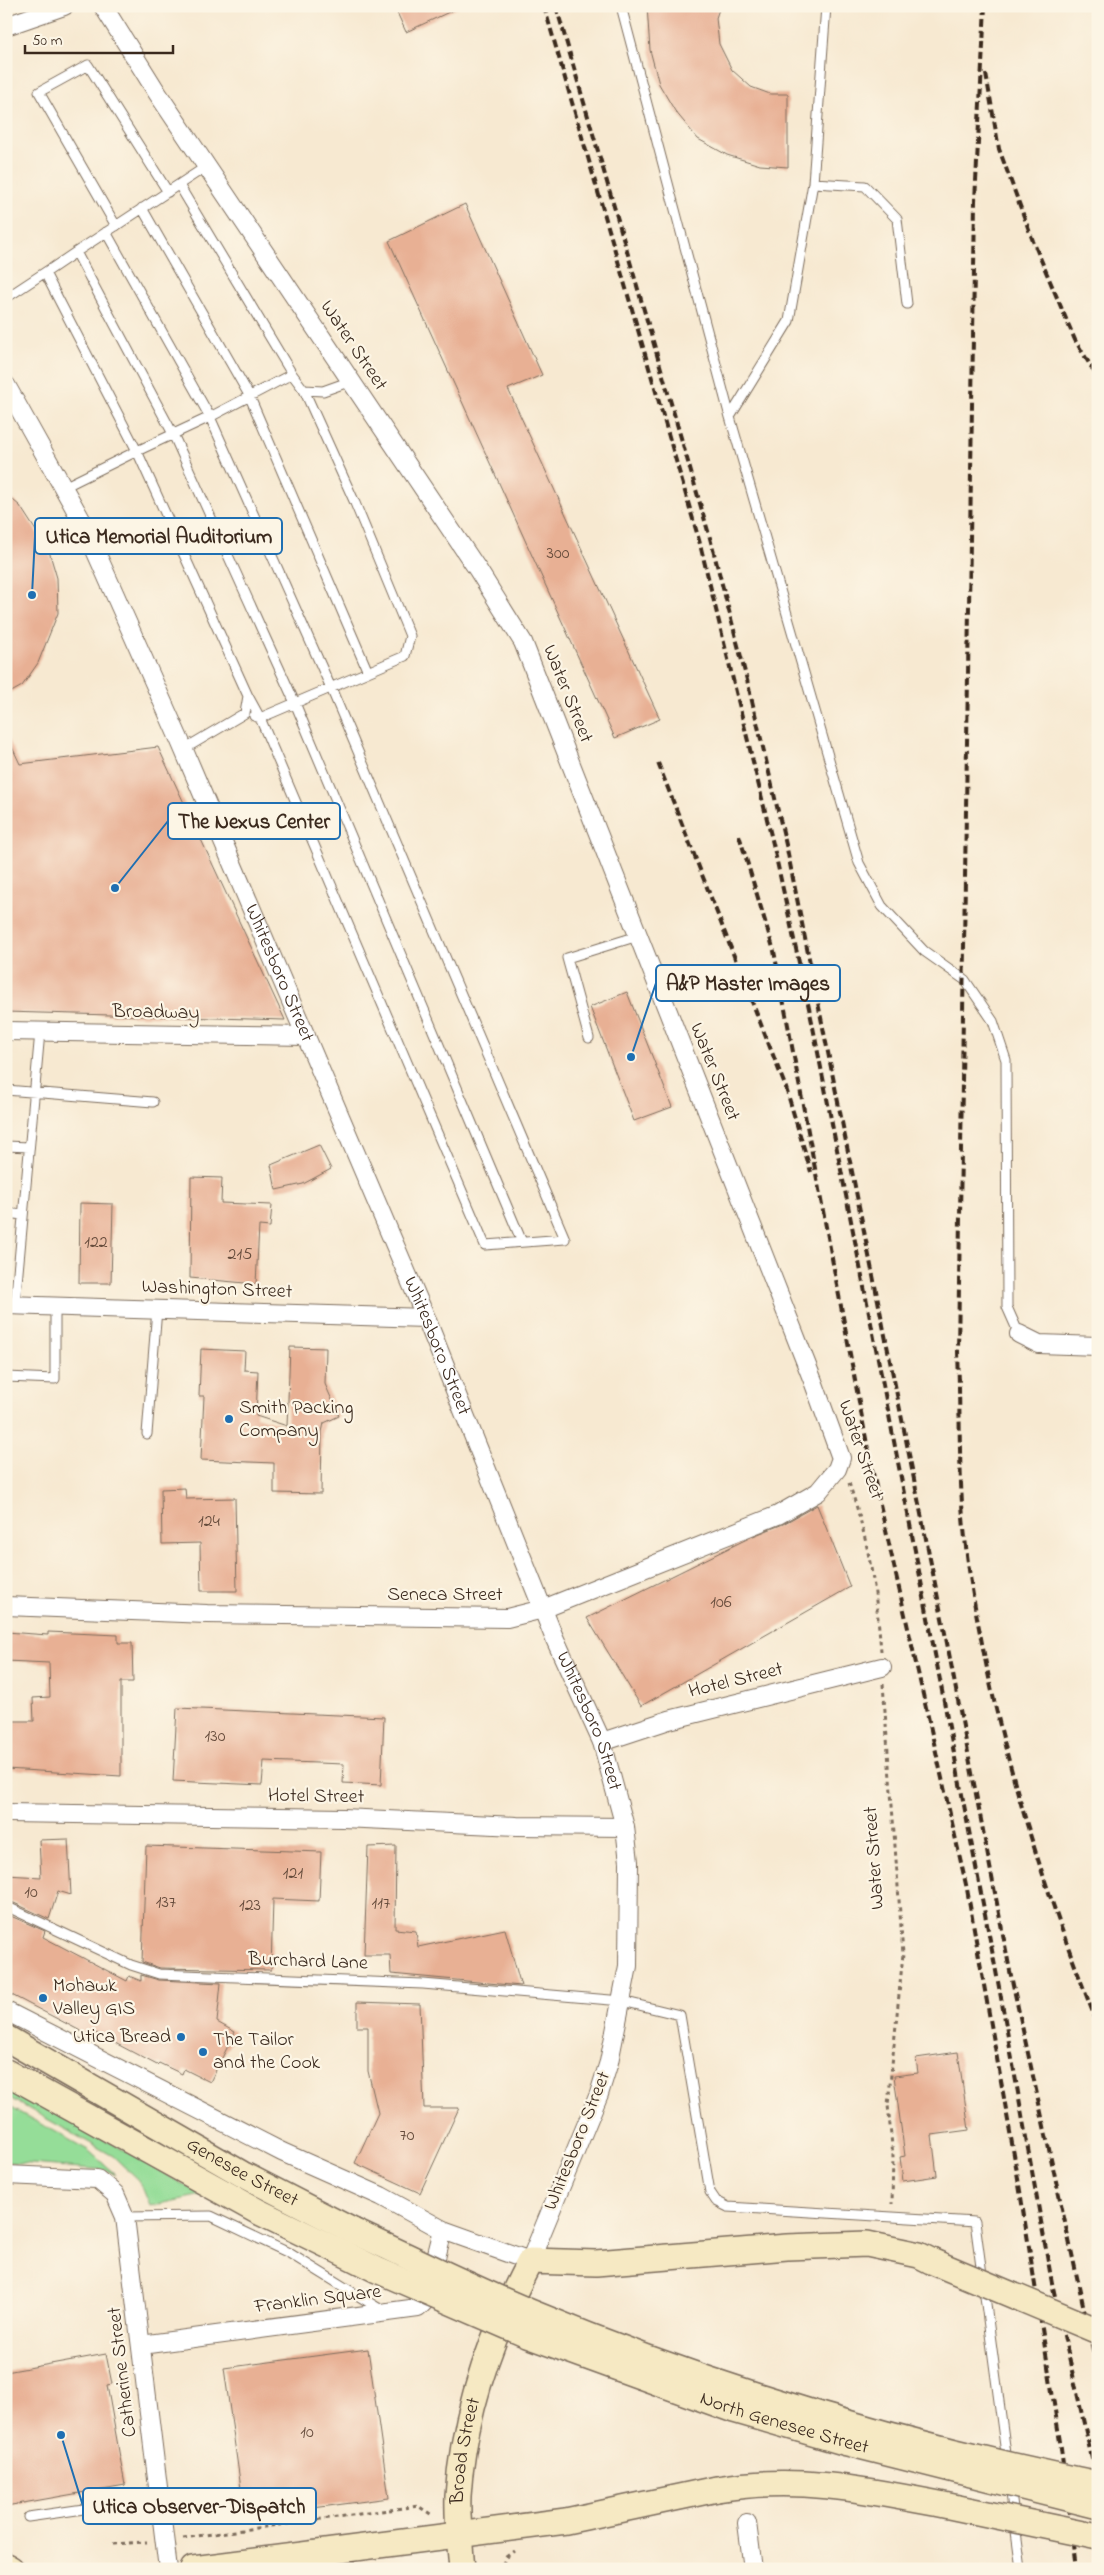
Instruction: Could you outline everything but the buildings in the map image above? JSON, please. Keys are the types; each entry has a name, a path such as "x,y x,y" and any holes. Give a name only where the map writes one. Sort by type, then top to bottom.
{"main road":[{"name":"Genesee Street","path":"6,2038 242,2174 347,2241 377,2270 484,2303"},
{"name":"Genesee Street","path":"6,2072 257,2211 347,2241"},
{"path":"530,2261 596,2263 787,2247 867,2244 919,2255 1098,2331"},
{"name":"Whitesboro Street","path":"494,2336 530,2261"},
{"name":"North Genesee Street","path":"484,2303 567,2326 728,2387 824,2416 1014,2466 1098,2484"},
{"name":"North Genesee Street","path":"484,2303 527,2335 734,2410 865,2448 1098,2506"},
{"name":"Broad Street","path":"462,2569 458,2498 465,2440 494,2336"},
{"path":"193,2569 566,2520 753,2483 815,2483 878,2492 1098,2536"},
{"path":"6,2566 11,2569"}],"street":[{"path":"6,26 64,6"},
{"name":"Water Street","path":"103,6 207,166 478,570 522,642 813,1381 841,1458"},
{"name":"Whitesboro Street","path":"6,385 83,523 184,749 426,1318 543,1609 602,1742 625,1826 629,1862 628,1966 622,2001 599,2094 530,2261"},
{"name":"Broadway","path":"6,1031 306,1036"},
{"name":"Washington Street","path":"10,1305 426,1318"},
{"path":"1019,1334 1039,1344 1098,1346"},
{"name":"Seneca Street","path":"6,1606 207,1614 507,1618 543,1609 778,1515 818,1492 837,1469 841,1458"},
{"name":"Hotel Street","path":"602,1742 669,1720 882,1666"},
{"name":"Hotel Street","path":"6,1813 343,1818 517,1826 625,1826"},
{"path":"6,2011 282,2152 381,2196 443,2230 530,2261"},
{"name":"Catherine Street","path":"6,2175 97,2179 115,2194 125,2218 168,2569"},
{"name":"Franklin Square","path":"141,2344 418,2308 425,2301 443,2230"},
{"path":"746,2523 753,2569"}],"lane":[{"path":"621,6 730,416 859,863 882,906 924,951 965,980 993,1021 1006,1060 1007,1307 1019,1334"},
{"path":"730,416 788,321 813,182 826,6"},
{"path":"116,226 40,92 88,65 168,192"},
{"path":"6,298 207,166"},
{"path":"813,182 865,186 897,219 908,304"},
{"path":"179,184 292,374 304,390 356,503 410,636 406,656 260,718 245,713 184,749"},
{"path":"142,208 249,395 368,672"},
{"path":"45,272 137,451 248,696 260,718 485,1246 565,1239 331,688 210,417 106,232"},
{"path":"76,252 173,434 294,703 522,1242"},
{"path":"64,487 210,417 292,374"},
{"path":"304,390 323,391 351,381"},
{"path":"245,713 248,696"},
{"path":"589,1038 568,958 638,936"},
{"path":"10,1305 23,1215 40,1032"},
{"path":"6,1090 153,1102"},
{"path":"6,1146 29,1147"},
{"path":"6,1213 23,1215"},
{"path":"6,1377 55,1379 55,1306"},
{"path":"147,1434 157,1309"},
{"name":"Burchard Lane","path":"6,1908 12,1909 131,1965 159,1974 360,1980 622,2001 680,2015 710,2192 716,2201 728,2207 891,2217"},
{"path":"125,2218 210,2216 289,2253 386,2312"},
{"path":"891,2217 975,2222 1021,2569"},
{"path":"28,2517 160,2498"}],"path":[{"name":"Water Street","path":"841,1458 865,1529 877,1594 903,1954 888,2105 892,2156 891,2217"},
{"path":"113,2544 165,2540 418,2506 459,2534"}],"green space":[{"path":"6,2087 115,2145 202,2195 150,2206 140,2182 113,2156 6,2096"},
{"path":"6,2105 88,2150 116,2175 106,2170 6,2162"}],"railway":[{"path":"544,6 699,540 774,848 812,1022 882,1379 1000,1992 1052,2283 1098,2485"},
{"path":"556,6 710,538 748,684 787,849 947,1643 1010,1971 1098,2373"},
{"path":"985,6 975,201 958,1352 962,1504 967,1555 975,1605 991,1688 1003,1737 1030,1834 1046,1883 1098,2025"},
{"path":"986,74 999,149 1033,241 1075,340 1098,378"},
{"path":"658,763 786,1088 811,1172"},
{"path":"739,835 774,951 870,1460 967,1889 1016,2166 1061,2448 1076,2569"},
{"path":"1096,2130 1098,2146"}],"place":[{"name":"Utica Memorial Auditorium","path":"32,595"},
{"name":"The Nexus Center","path":"115,888"},
{"name":"A&P Master Images","path":"631,1057"},
{"name":"Smith Packing Company","path":"229,1419"},
{"name":"Mohawk Valley GIS","path":"43,1998"},
{"name":"Utica Bread","path":"181,2037"},
{"name":"The Tailor and the Cook","path":"203,2052"},
{"name":"Utica Observer-Dispatch","path":"61,2435"}]}
